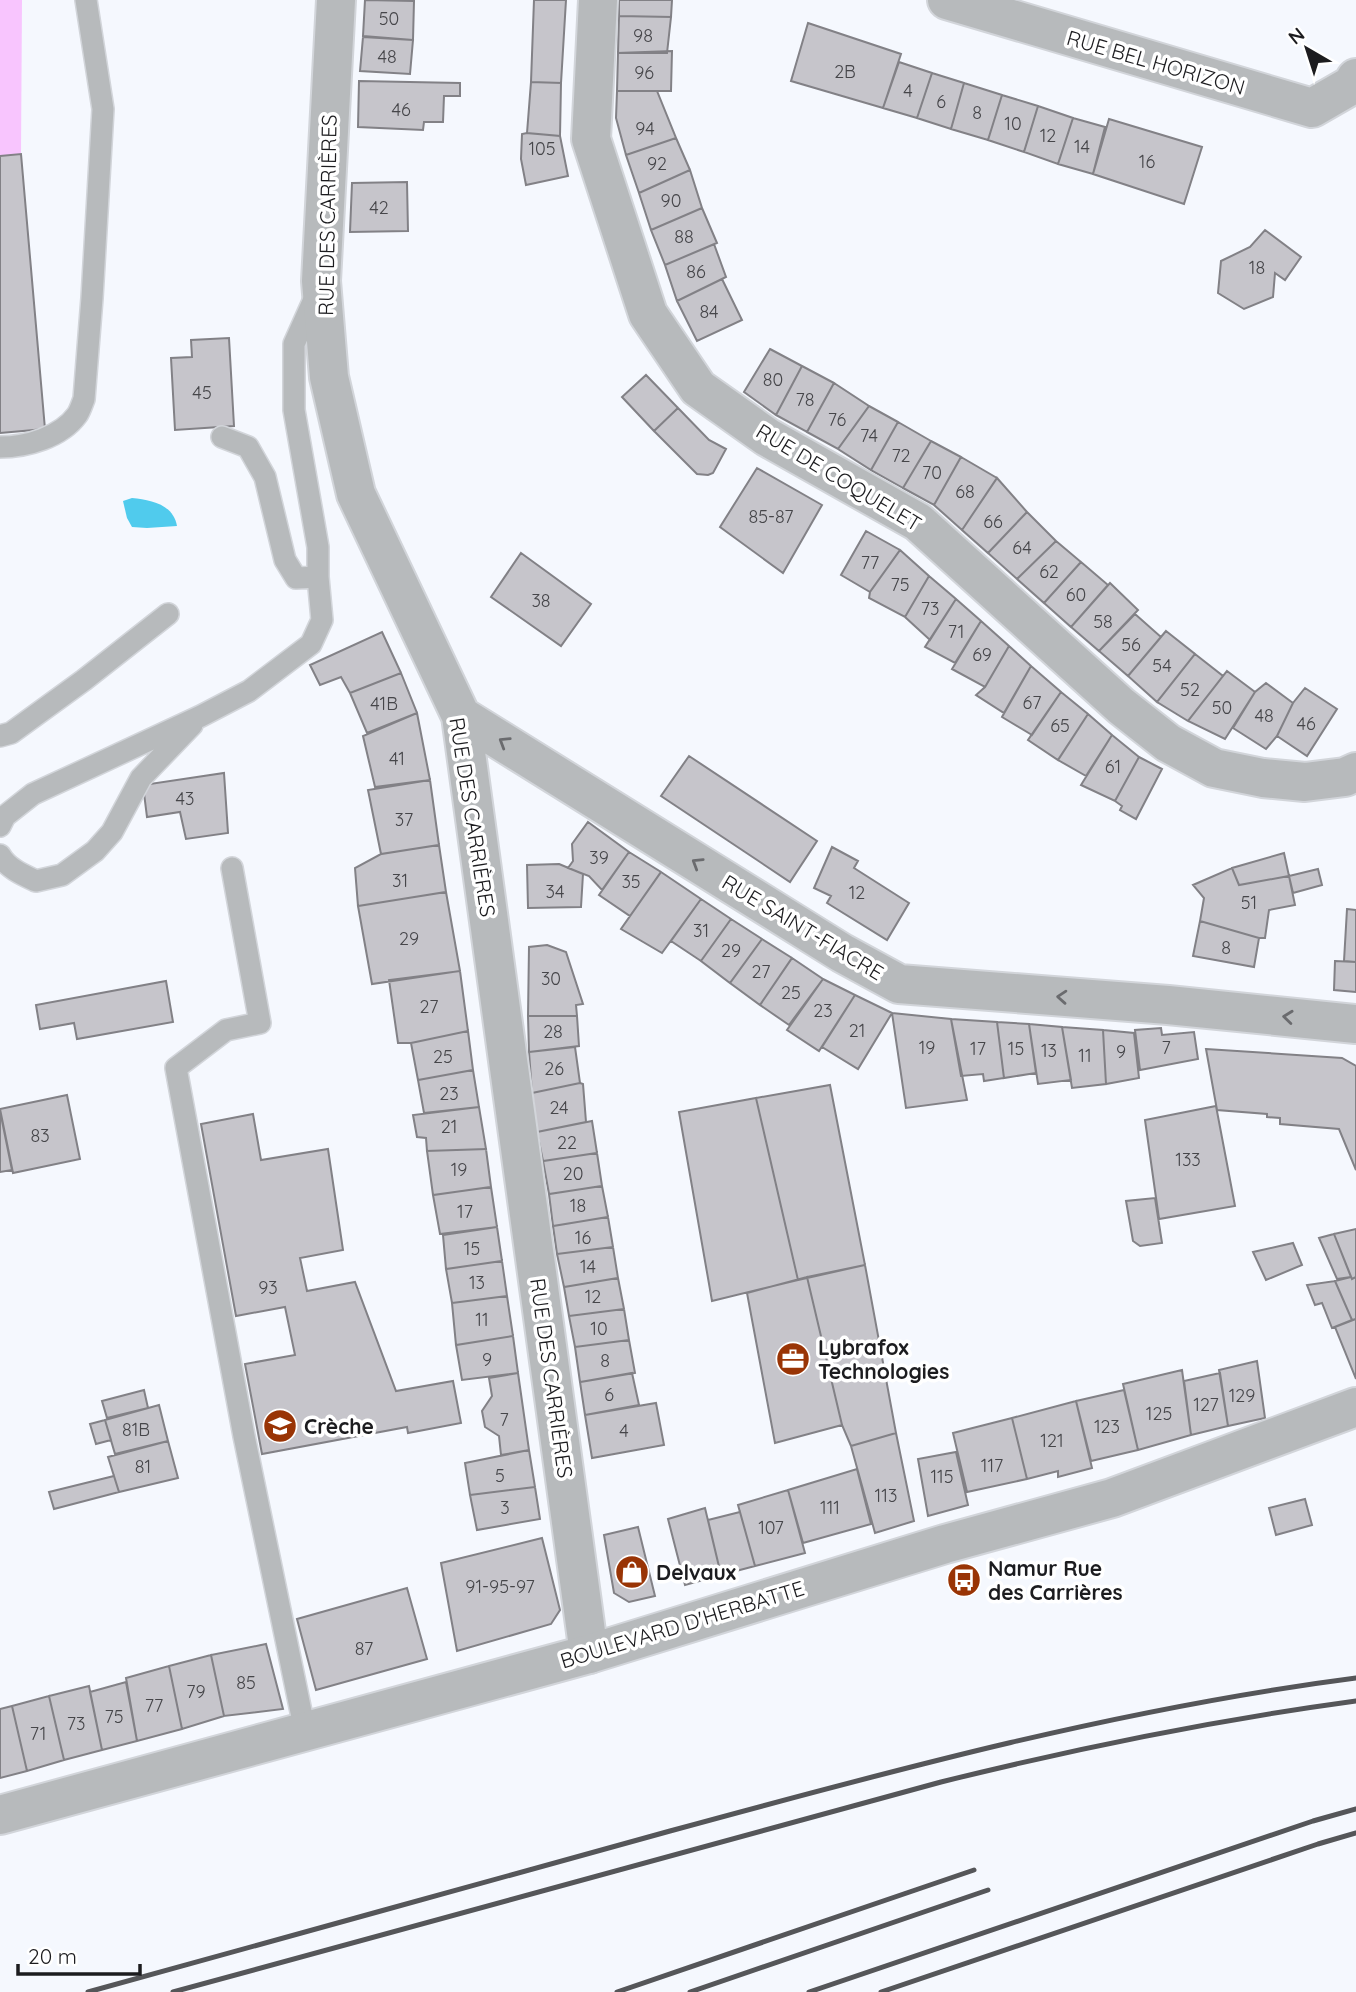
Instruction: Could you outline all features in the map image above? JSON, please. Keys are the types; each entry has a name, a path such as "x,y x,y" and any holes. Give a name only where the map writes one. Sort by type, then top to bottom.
{"street":[{"name":"RUE DES CARRIÈRES","path":"336,0 321,281 329,377 356,494 461,716 589,1654"},
{"name":"RUE DE COQUELET","path":"598,0 591,139 648,314 698,388 767,437 918,522 1121,706 1168,743 1214,768 1263,778 1305,782 1345,777 1356,772"},
{"name":"RUE BEL HORIZON","path":"947,0 1312,108 1352,86 1356,78"},
{"name":"RUE SAINT-FIACRE","path":"461,716 842,953 899,984 1168,1004 1356,1024"},
{"name":"BOULEVARD D'HERBATTE","path":"0,1815 589,1654 946,1544 1111,1498 1356,1407"}],"lane":[{"path":"0,447 12,447 54,435 78,414 84,399 103,109 86,0"},
{"path":"0,826 5,816 33,794 249,691 311,644 322,620 318,547 294,410 294,344 321,281"},
{"path":"222,437 248,447 265,477 285,561 296,578 318,577"},
{"path":"0,736 11,733 84,680 168,614"},
{"path":"0,855 16,872 36,881 62,875 95,851 112,832 141,778 201,716"},
{"path":"232,868 260,1023 226,1030 176,1068 244,1436 305,1731"}],"shaded area":[{"path":"0,0 22,0 21,154 0,156"}],"water":[{"path":"132,498 160,504 171,513 177,526 132,527 123,501"}],"building":[{"path":"365,0 414,1 413,40 363,36"},
{"path":"534,0 566,0 561,83 531,82"},
{"path":"619,0 672,0 671,17 619,16"},
{"path":"619,16 671,17 667,53 618,53"},
{"path":"808,23 901,54 883,108 791,81"},
{"path":"363,37 413,40 410,74 360,71"},
{"path":"672,51 671,91 617,91 618,53"},
{"path":"899,62 932,73 917,118 883,108"},
{"path":"932,73 964,83 951,129 917,118"},
{"path":"359,81 460,83 460,96 444,96 443,122 424,122 423,130 358,127"},
{"path":"531,82 561,83 560,136 527,133"},
{"path":"964,83 1002,95 988,140 951,129"},
{"path":"617,91 657,91 676,138 626,155 616,118"},
{"path":"1002,95 1038,106 1024,152 988,140"},
{"path":"1038,106 1073,118 1058,164 1024,152"},
{"path":"1073,118 1105,127 1093,174 1058,164"},
{"path":"1109,119 1202,147 1184,204 1093,174"},
{"path":"522,134 560,136 568,176 526,185 521,159"},
{"path":"676,138 690,170 639,193 626,155"},
{"path":"21,154 45,429 0,433 0,156"},
{"path":"690,170 702,208 651,230 639,193"},
{"path":"407,182 408,231 350,232 352,183"},
{"path":"702,208 717,243 665,265 651,230"},
{"path":"1265,230 1301,257 1285,280 1275,273 1273,297 1244,309 1218,293 1221,261 1250,247"},
{"path":"714,244 726,277 677,301 665,265"},
{"path":"722,279 742,320 697,341 677,301"},
{"path":"229,338 234,426 175,430 171,358 192,357 191,340"},
{"path":"770,349 802,366 776,415 744,392"},
{"path":"802,366 834,383 807,432 776,415"},
{"path":"646,375 678,408 654,431 622,397"},
{"path":"834,383 869,406 838,449 807,432"},
{"path":"869,406 898,422 871,470 838,449"},
{"path":"678,408 709,440 726,449 713,473 697,474 654,431"},
{"path":"898,422 931,441 903,488 871,470"},
{"path":"931,441 961,457 934,505 903,488"},
{"path":"961,457 997,478 962,530 934,505"},
{"path":"757,468 822,505 783,573 720,527"},
{"path":"997,478 1027,512 988,553 962,530"},
{"path":"1027,512 1056,541 1017,579 988,553"},
{"path":"866,531 900,550 870,592 841,575"},
{"path":"1056,541 1081,562 1044,603 1017,579"},
{"path":"900,550 929,576 905,617 869,598 870,592"},
{"path":"521,553 591,604 561,646 491,597"},
{"path":"1081,562 1108,585 1071,627 1044,603"},
{"path":"929,576 956,599 930,640 905,617"},
{"path":"1110,583 1138,610 1099,651 1071,627"},
{"path":"956,599 981,621 955,663 925,647"},
{"path":"1135,614 1161,637 1128,676 1099,651"},
{"path":"981,621 1009,646 985,687 952,669"},
{"path":"1166,631 1195,654 1157,702 1128,676"},
{"path":"382,632 401,673 350,693 341,677 320,685 310,665"},
{"path":"1009,646 1031,666 1004,713 976,695 985,687"},
{"path":"1195,654 1223,676 1188,721 1157,702"},
{"path":"1031,666 1061,692 1032,735 1002,717"},
{"path":"1227,671 1255,692 1225,739 1188,721"},
{"path":"401,673 417,713 367,733 350,693"},
{"path":"1266,683 1293,703 1277,736 1266,749 1233,728 1255,692"},
{"path":"1305,688 1337,709 1307,756 1277,736 1293,703"},
{"path":"1061,692 1088,714 1058,760 1028,740"},
{"path":"417,713 430,780 375,787 363,736"},
{"path":"1088,714 1112,735 1086,776 1058,760"},
{"path":"1112,735 1139,757 1115,801 1081,785"},
{"path":"689,756 817,841 790,882 661,796"},
{"path":"1139,757 1162,769 1136,819 1120,810 1122,806 1115,801"},
{"path":"224,773 228,833 186,839 180,812 147,817 143,785"},
{"path":"430,780 439,845 381,854 368,790"},
{"path":"588,822 629,852 602,890 589,876 568,868 573,861 572,844"},
{"path":"439,845 446,892 358,906 355,868 381,854"},
{"path":"832,847 858,861 854,868 909,903 887,940 827,903 831,896 814,888"},
{"path":"629,852 661,872 630,916 599,895"},
{"path":"1284,853 1289,876 1239,885 1232,868"},
{"path":"559,864 583,874 581,907 528,908 527,865"},
{"path":"1232,868 1239,885 1289,876 1295,905 1269,910 1265,938 1200,921 1204,898 1193,885"},
{"path":"1318,869 1322,885 1293,893 1289,876"},
{"path":"661,872 701,899 662,953 621,929"},
{"path":"446,892 460,971 372,984 358,906"},
{"path":"701,899 731,919 701,961 671,941"},
{"path":"1347,909 1356,910 1356,962 1344,961"},
{"path":"731,919 762,939 730,983 701,961"},
{"path":"1200,921 1259,938 1254,967 1193,956"},
{"path":"762,939 792,958 760,1005 730,983"},
{"path":"547,945 566,952 583,1004 576,1005 577,1016 528,1016 529,947"},
{"path":"792,958 823,979 789,1025 760,1005"},
{"path":"1335,961 1356,962 1356,992 1334,990"},
{"path":"460,971 468,1031 411,1043 398,1043 389,980"},
{"path":"823,979 855,995 819,1051 787,1030"},
{"path":"166,981 173,1022 77,1039 74,1023 40,1029 36,1005"},
{"path":"855,995 892,1013 858,1069 822,1047"},
{"path":"892,1013 951,1019 967,1100 906,1108"},
{"path":"528,1016 577,1016 579,1046 529,1052"},
{"path":"951,1019 997,1022 1004,1078 984,1081 983,1074 961,1076"},
{"path":"997,1022 1029,1024 1036,1073 1004,1078"},
{"path":"1029,1024 1062,1027 1071,1080 1038,1084"},
{"path":"1062,1027 1103,1030 1106,1084 1072,1088"},
{"path":"1161,1028 1162,1035 1194,1032 1198,1059 1140,1070 1135,1030"},
{"path":"1103,1030 1134,1033 1139,1078 1106,1084"},
{"path":"468,1031 473,1070 418,1080 411,1043"},
{"path":"575,1047 580,1083 532,1093 529,1052"},
{"path":"1206,1049 1342,1058 1356,1066 1356,1170 1339,1129 1280,1124 1280,1118 1267,1117 1267,1114 1217,1110"},
{"path":"473,1070 479,1107 424,1113 418,1080"},
{"path":"583,1084 586,1122 537,1132 532,1093"},
{"path":"830,1085 865,1265 798,1280 756,1098"},
{"path":"67,1095 80,1159 13,1173 0,1109"},
{"path":"756,1098 798,1280 712,1301 679,1112"},
{"path":"1216,1106 1235,1206 1159,1219 1145,1120"},
{"path":"479,1107 486,1149 427,1151 426,1138 417,1137 413,1115"},
{"path":"0,1111 12,1170 0,1172"},
{"path":"253,1114 261,1160 328,1149 343,1250 300,1258 307,1291 355,1282 396,1391 453,1381 461,1423 408,1433 407,1427 262,1454 245,1364 295,1355 285,1307 236,1316 201,1124"},
{"path":"592,1121 597,1153 543,1161 537,1132"},
{"path":"486,1149 491,1187 433,1195 427,1151"},
{"path":"597,1153 602,1186 549,1194 543,1161"},
{"path":"602,1186 608,1217 553,1226 549,1194"},
{"path":"491,1187 497,1227 440,1234 433,1195"},
{"path":"1155,1198 1162,1243 1140,1246 1133,1241 1126,1201"},
{"path":"608,1217 613,1247 557,1254 553,1226"},
{"path":"497,1227 502,1261 446,1269 443,1235"},
{"path":"1356,1229 1356,1277 1352,1279 1334,1234"},
{"path":"1334,1234 1351,1277 1337,1279 1319,1238"},
{"path":"1293,1243 1302,1265 1266,1280 1253,1252"},
{"path":"613,1247 618,1278 564,1287 557,1254"},
{"path":"502,1261 507,1296 452,1303 446,1269"},
{"path":"865,1265 896,1433 851,1446 842,1425 807,1277"},
{"name":"Lybrafox Technologies","path":"807,1277 842,1425 775,1443 747,1293"},
{"path":"1356,1277 1356,1319 1352,1320 1335,1281"},
{"path":"618,1278 624,1309 569,1316 564,1287"},
{"path":"1335,1281 1352,1320 1332,1328 1322,1303 1315,1305 1307,1285"},
{"path":"507,1296 513,1336 456,1345 452,1303"},
{"path":"624,1309 629,1340 575,1347 569,1316"},
{"path":"1356,1319 1356,1379 1335,1327"},
{"path":"513,1336 518,1373 462,1380 456,1345"},
{"path":"629,1340 635,1373 580,1382 575,1347"},
{"path":"1257,1361 1265,1418 1228,1426 1219,1370"},
{"path":"1182,1370 1191,1435 1138,1450 1123,1384"},
{"path":"518,1373 529,1450 501,1455 499,1436 485,1427 482,1411 492,1396 489,1378"},
{"path":"632,1373 639,1405 585,1415 580,1382"},
{"path":"1220,1373 1228,1426 1191,1435 1184,1381"},
{"path":"144,1390 148,1408 107,1418 102,1401"},
{"path":"1124,1390 1138,1450 1091,1461 1076,1401"},
{"path":"1076,1401 1092,1468 1058,1477 1058,1471 1027,1479 1012,1418"},
{"path":"656,1403 664,1445 592,1458 585,1415"},
{"path":"159,1405 168,1441 115,1454 105,1420"},
{"path":"1012,1418 1027,1479 967,1492 953,1433"},
{"path":"105,1420 111,1440 96,1444 90,1424"},
{"path":"896,1433 914,1521 875,1533 851,1446"},
{"path":"168,1441 178,1478 119,1492 108,1457"},
{"path":"529,1450 535,1487 470,1495 465,1463"},
{"path":"956,1452 968,1505 928,1516 918,1459"},
{"path":"857,1469 871,1524 803,1543 788,1490"},
{"path":"114,1476 119,1492 54,1509 49,1492"},
{"path":"535,1487 540,1519 477,1530 470,1495"},
{"path":"788,1490 805,1553 755,1566 738,1505"},
{"path":"1305,1499 1312,1525 1276,1535 1269,1508"},
{"path":"705,1508 721,1575 685,1585 668,1519"},
{"path":"740,1512 755,1566 721,1575 708,1520"},
{"path":"638,1527 655,1596 629,1602 614,1593 604,1535"},
{"path":"542,1538 560,1610 551,1624 457,1651 441,1563"},
{"path":"407,1588 427,1659 316,1690 297,1619"},
{"path":"266,1644 283,1709 224,1716 211,1655"},
{"path":"211,1655 224,1716 182,1729 169,1666"},
{"path":"169,1666 182,1729 137,1741 126,1678"},
{"path":"126,1682 137,1741 102,1750 90,1692"},
{"path":"89,1686 102,1750 64,1760 49,1696"},
{"path":"49,1696 64,1760 27,1771 12,1706"},
{"path":"12,1706 27,1771 0,1778 0,1709"}],"railway":[{"path":"88,1992 925,1763 1182,1706 1356,1678"},
{"path":"173,1992 941,1782 1147,1736 1356,1701"},
{"path":"809,1992 1313,1821 1356,1809"},
{"path":"881,1992 1356,1833"},
{"path":"617,1992 974,1870"},
{"path":"690,1992 988,1890"}],"place":[{"name":"Lybrafox Technologies","path":"793,1359"},
{"name":"Crèche","path":"280,1426"},
{"name":"Delvaux","path":"632,1572"},
{"name":"Namur Rue des Carrières","path":"964,1580"}]}
